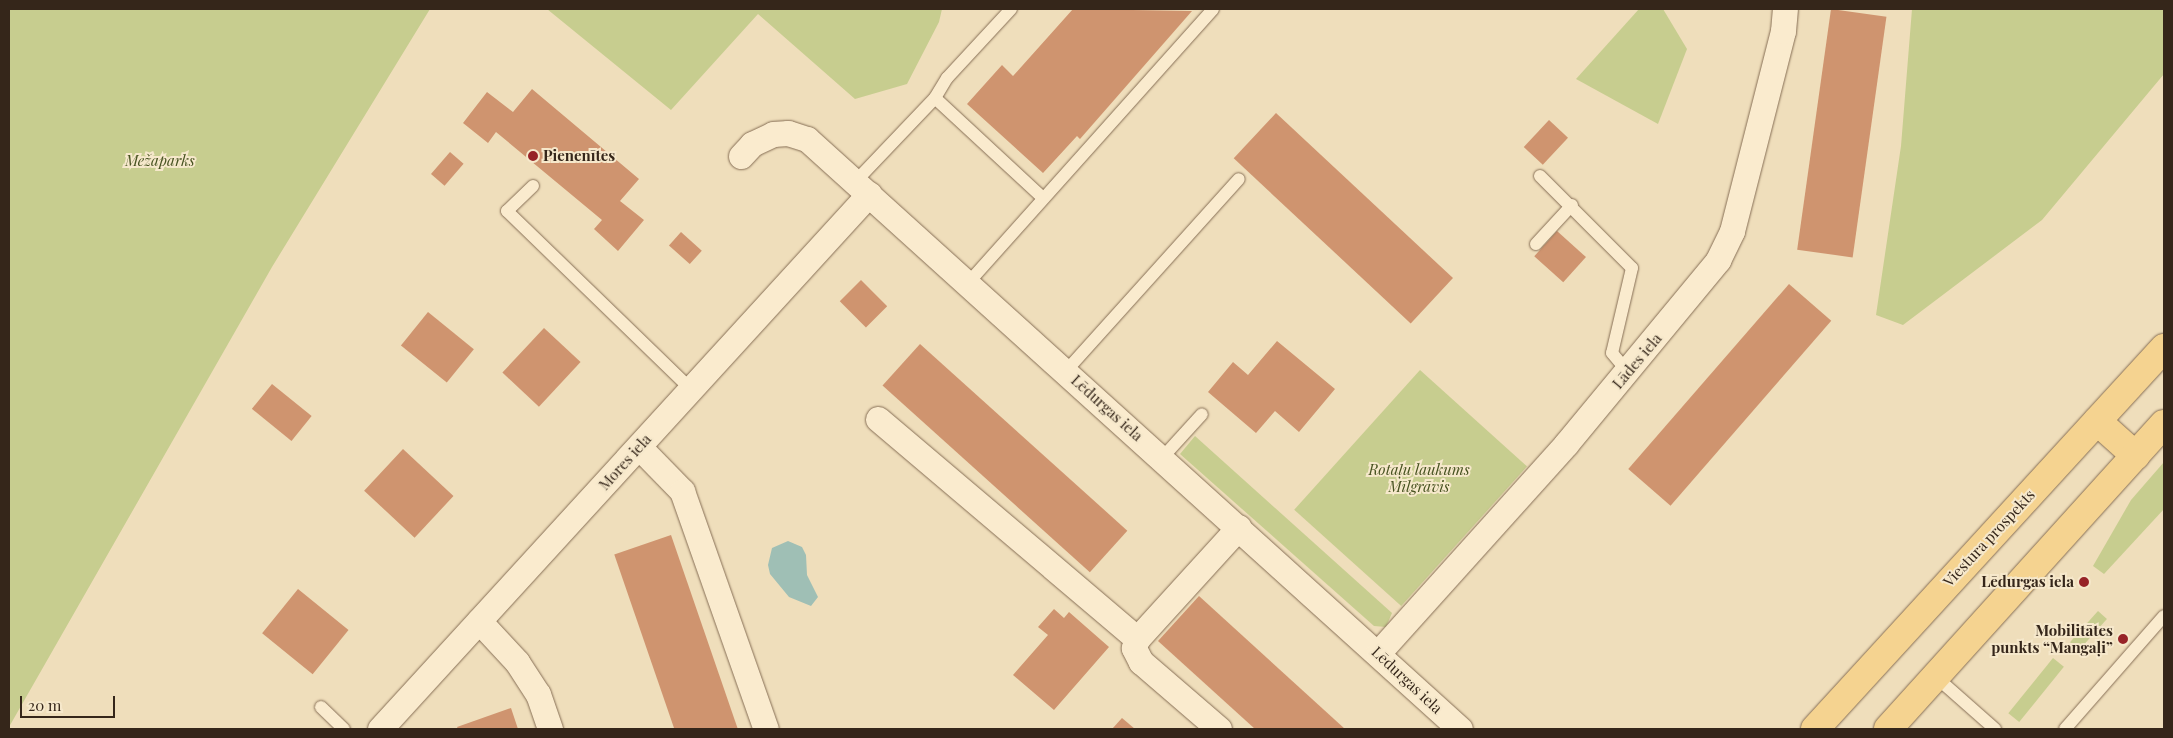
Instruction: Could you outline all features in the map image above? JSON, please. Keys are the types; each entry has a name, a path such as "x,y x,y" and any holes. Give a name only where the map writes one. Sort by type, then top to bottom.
{"main road":[{"name":"Viestura prospekts","path":"1815,729 2164,348"},
{"path":"2097,421 2136,456"},
{"path":"1888,729 2164,424"}],"street":[{"name":"Lādes iela","path":"1378,653 1628,372 1697,290 1732,231 1783,31 1785,9"},
{"name":"Lēdurgas iela","path":"741,156 758,140 788,132 807,140 969,282 1460,729"},
{"name":"Mores iela","path":"380,729 691,389 862,188"},
{"path":"878,419 1137,639"},
{"path":"639,447 682,491 766,729"},
{"path":"1219,729 1141,662 1134,648 1137,639 1239,527"},
{"path":"479,621 517,662 538,694 550,729"}],"lane":[{"path":"862,188 935,98 947,78 1011,9"},
{"path":"969,282 1213,9"},
{"path":"935,98 1043,198"},
{"path":"1540,176 1572,205 1632,268 1612,353 1628,372"},
{"path":"1066,371 1239,179"},
{"path":"533,186 507,211 691,389"},
{"path":"1536,244 1572,205"},
{"path":"1162,458 1202,414"},
{"path":"2065,729 2164,616"},
{"path":"1936,677 1995,729"},
{"path":"321,707 344,729"}],"green space":[{"name":"Mežaparks","path":"9,9 430,9 272,267 9,727"},
{"path":"547,9 942,9 939,22 907,84 855,99 758,14 671,110"},
{"path":"1639,9 1663,9 1687,49 1658,124 1576,79"},
{"path":"1912,9 2164,9 2164,74 2042,220 1903,325 1876,315 1901,146"},
{"name":"Rotaļu laukums Mīlgrāvis","path":"1420,370 1527,466 1401,606 1294,510"},
{"path":"1195,436 1392,613 1386,627 1374,626 1180,454"},
{"path":"2164,462 2164,509 2104,574 2093,566 2131,500"},
{"path":"2098,611 2107,619 2077,652 2068,644"},
{"path":"2053,658 2064,667 2019,722 2008,713"}],"water":[{"path":"788,541 802,547 806,555 807,575 818,597 811,606 789,597 770,574 768,565 772,548"}],"building":[{"path":"1073,9 1192,11 1080,139 1077,136 1043,173 967,104 1002,65 1013,76"},
{"path":"1831,9 1886,17 1853,257 1797,250"},
{"path":"532,89 639,179 620,201 644,220 618,251 594,229 602,220 496,132 488,143 463,123 487,92 513,112"},
{"path":"1276,113 1453,278 1411,323 1234,158"},
{"path":"1549,120 1568,138 1543,165 1524,147"},
{"path":"450,152 464,164 445,186 431,174"},
{"path":"1557,231 1586,257 1563,282 1534,256"},
{"path":"681,232 702,251 690,264 669,245"},
{"path":"861,280 887,306 866,327 840,301"},
{"path":"1789,284 1831,321 1671,506 1628,469"},
{"path":"428,312 474,349 447,383 401,345"},
{"path":"544,328 581,362 539,407 502,373"},
{"path":"1277,341 1335,389 1299,432 1275,411 1256,433 1208,392 1233,362 1248,375"},
{"path":"920,344 1127,531 1090,572 883,386"},
{"path":"272,384 312,416 291,441 252,409"},
{"path":"403,449 453,496 415,538 364,491"},
{"path":"671,535 738,729 674,729 614,555"},
{"path":"298,589 349,630 313,674 262,633"},
{"path":"1199,596 1345,729 1255,729 1158,641"},
{"path":"1054,609 1064,618 1069,612 1109,647 1054,710 1013,675 1048,635 1038,627"},
{"path":"511,708 518,729 458,729 457,727"},
{"path":"1122,718 1135,729 1112,729"}],"place":[{"name":"Pienenītes","path":"533,156"},
{"name":"Lēdurgas iela","path":"2084,582"},
{"name":"Mobilitātes punkts “Mangaļi”","path":"2123,639"}]}
